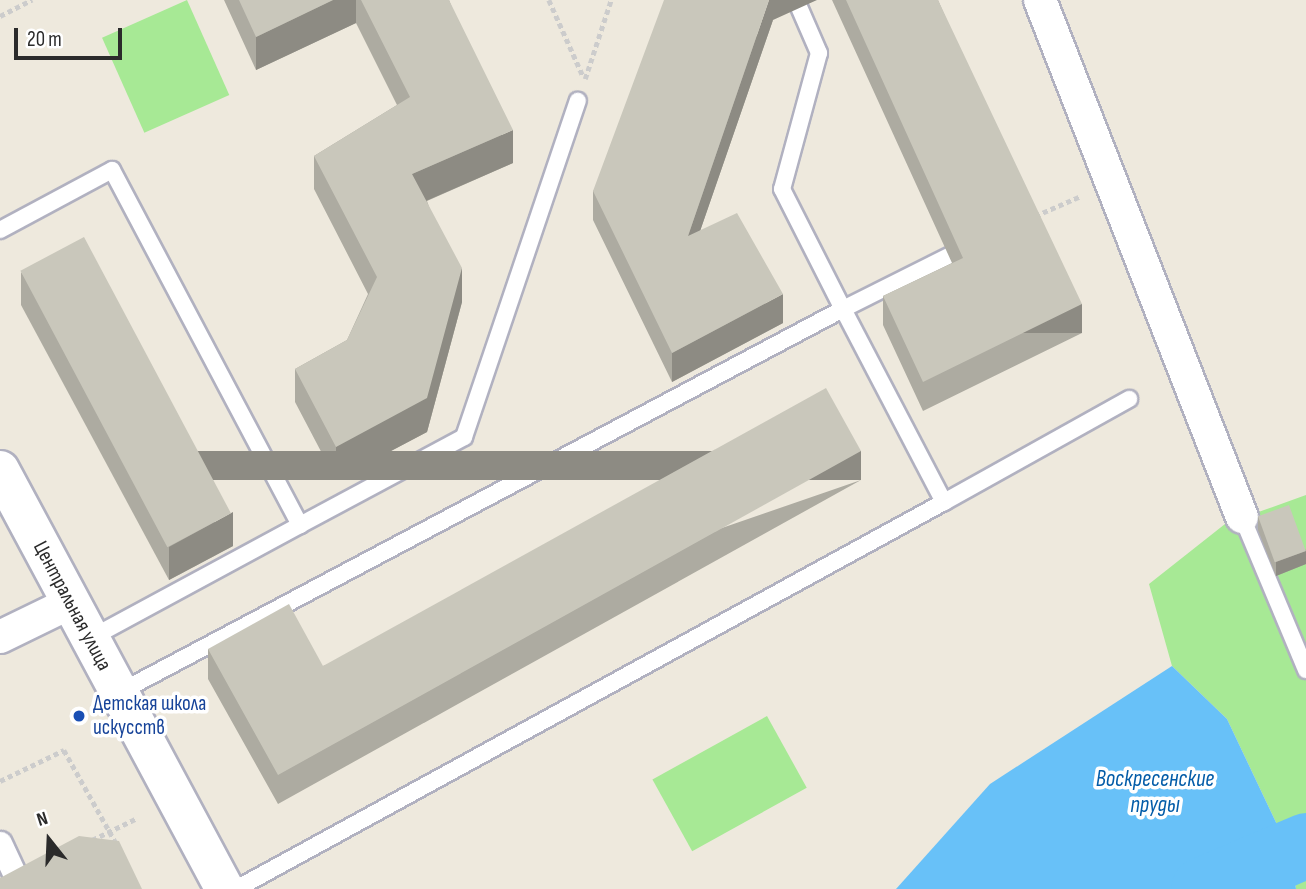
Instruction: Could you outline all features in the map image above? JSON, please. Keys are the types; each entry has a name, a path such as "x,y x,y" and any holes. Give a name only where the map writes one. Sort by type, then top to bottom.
{"main road":[{"name":"Центральная улица","path":"0,470 225,889"}],"street":[{"path":"1040,0 1242,517"},
{"path":"0,637 70,603"},
{"path":"0,843 16,877"}],"lane":[{"path":"796,0 819,53 782,189 944,502"},
{"path":"89,639 464,437 578,101"},
{"path":"0,230 112,170 300,525"},
{"path":"118,693 948,256"},
{"path":"236,889 1129,399"},
{"path":"1242,517 1306,670"}],"path":[{"path":"0,16 32,0"},
{"path":"549,0 584,80"},
{"path":"578,101 611,0"},
{"path":"1026,220 1111,184"},
{"path":"0,781 64,750 122,855"},
{"path":"86,843 135,819"}],"green space":[{"path":"187,0 229,95 144,133 102,38"},
{"path":"1306,495 1306,889 1296,889 1290,852 1227,719 1172,666 1149,584 1225,524"},
{"path":"767,716 807,788 692,851 652,780"}],"water":[{"name":"Воскресенские пруды","path":"1172,666 1227,719 1290,852 1296,889 896,889 990,784"}],"building":[{"path":"239,0 333,0 256,37"},
{"path":"361,0 449,0 513,130 412,174 462,268 427,398 336,447 295,369 347,340 377,277 314,156 410,97"},
{"path":"664,0 769,0 688,236 737,213 783,294 672,353 593,191"},
{"path":"846,0 938,0 1082,304 923,382 883,296 963,258"},
{"path":"84,237 231,513 167,547 20,271"},
{"path":"826,388 861,451 278,775 208,649 289,604 323,666"},
{"path":"1289,505 1306,551 1275,562 1258,516"},
{"path":"79,836 119,841 142,889 0,889 0,878"}],"waterway":[{"path":"1203,889 1306,845"}],"place":[{"name":"Детская школа искусств","path":"79,716"}]}
